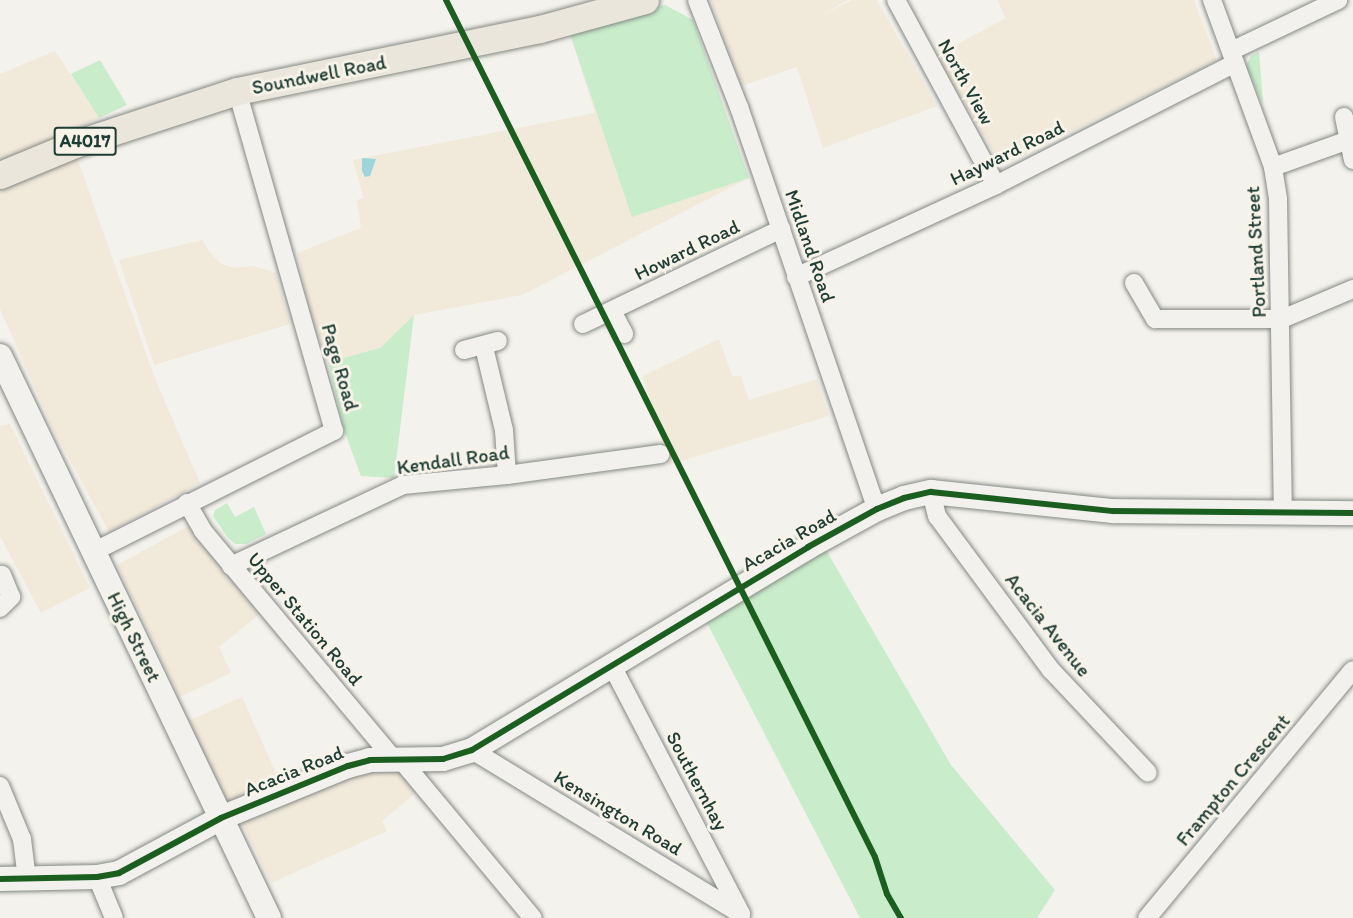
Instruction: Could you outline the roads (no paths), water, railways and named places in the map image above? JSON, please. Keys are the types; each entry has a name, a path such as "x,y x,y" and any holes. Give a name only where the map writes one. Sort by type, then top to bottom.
{"main road":[{"name":"Soundwell Road","path":"0,175 75,144 237,91 540,29 645,0"}],"street":[{"name":"Midland Road","path":"697,0 739,107 877,509"},
{"name":"North View","path":"896,0 996,185"},
{"name":"Portland Street","path":"1212,0 1273,167 1278,200 1282,319 1283,512"},
{"name":"Hayward Road","path":"796,277 996,185 1338,0"},
{"name":"Page Road","path":"93,552 188,502 334,431 237,91"},
{"path":"1344,117 1353,160"},
{"path":"1273,167 1349,140"},
{"name":"Howard Road","path":"583,324 781,229"},
{"path":"1134,283 1155,319 1282,319 1353,290"},
{"path":"612,311 624,334"},
{"path":"464,350 491,344 504,430 507,475"},
{"name":"High Street","path":"0,356 269,918"},
{"name":"Kendall Road","path":"231,566 403,485 507,475 661,454"},
{"name":"Acacia Road","path":"0,879 97,877 119,873 221,818 348,766 370,760 442,759 472,750 611,664 877,509 931,492 1113,511 1353,513"},
{"name":"Acacia Avenue","path":"931,492 937,516 1051,670 1148,773"},
{"name":"Upper Station Road","path":"188,502 203,531 231,566 533,918"},
{"path":"0,608 11,597 2,575"},
{"name":"Southernhay","path":"611,664 742,916"},
{"name":"Frampton Crescent","path":"1147,918 1353,670"},
{"name":"Kensington Road","path":"472,750 742,916"},
{"path":"0,786 22,839 27,878"},
{"path":"97,877 114,918"}],"water":[{"path":"362,158 376,159 370,176 365,177 362,171"}]}
